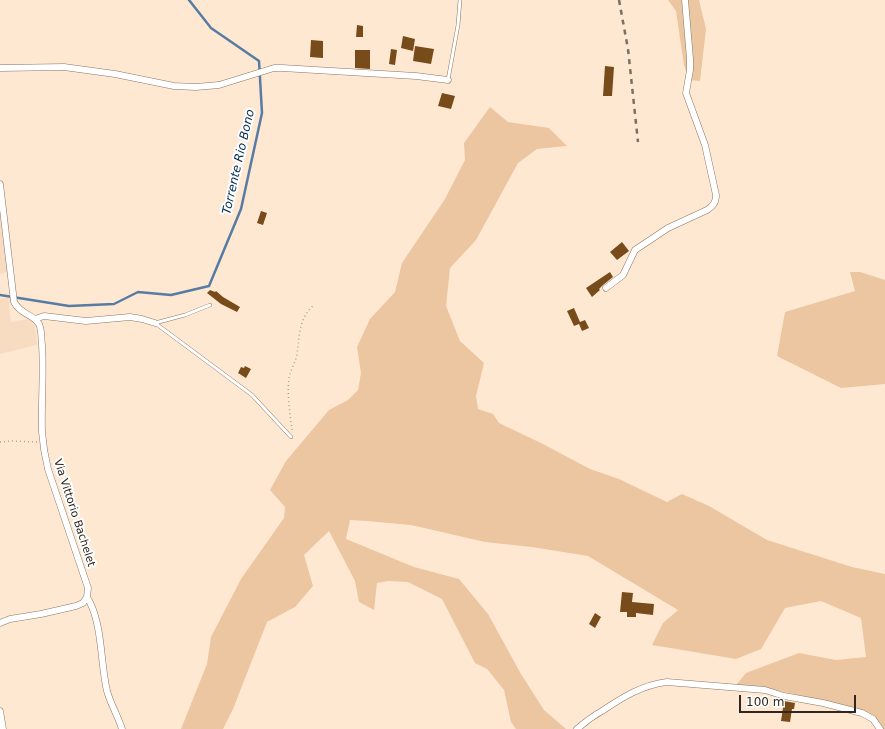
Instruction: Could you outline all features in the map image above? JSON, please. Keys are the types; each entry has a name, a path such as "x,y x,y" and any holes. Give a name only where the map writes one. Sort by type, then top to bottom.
{"street":[{"path":"606,288 623,275 635,250 668,228 707,210 713,206 716,200 705,145 686,93 690,70 690,59 685,0"},
{"path":"0,68 64,67 115,74 174,86 196,88 219,85 274,68 416,76 448,80"},
{"path":"0,184 14,302 17,308 35,319 44,316 86,321 130,317 155,323"},
{"name":"Via Vittorio Bachelet","path":"35,319 40,326 43,359 43,443 48,469 88,588 87,597 95,614 107,691 122,729"},
{"path":"0,623 10,619 76,606 83,602 87,597"},
{"path":"577,729 623,697 656,683 667,682 765,690 784,696 824,703 862,713 873,719 880,729"},
{"path":"0,711 3,729"}],"lane":[{"path":"448,80 458,25 460,0"},
{"path":"155,323 185,315 210,305"},
{"path":"155,323 248,391 291,437"}],"path":[{"path":"291,437 290,374 295,364 303,319 314,305"},
{"path":"0,442 12,441 43,443"}],"shaded area":[{"path":"668,0 699,0 706,29 700,81 689,80 684,65 676,11"},
{"path":"490,107 508,122 549,128 567,146 537,149 518,163 476,240 450,268 446,306 460,341 484,363 476,396 478,409 493,414 499,423 590,469 619,479 667,502 682,494 709,506 767,540 852,567 885,574 885,729 883,729 880,723 866,712 839,704 767,688 736,685 746,673 799,653 836,660 866,657 861,618 821,601 785,608 761,649 736,659 652,645 663,623 678,610 588,556 532,547 485,542 411,525 350,520 346,539 414,567 459,579 488,614 521,674 544,710 566,729 516,729 511,722 504,690 487,669 475,663 442,599 408,582 388,581 377,583 374,610 359,602 355,581 329,531 304,555 313,586 295,607 267,622 233,709 223,729 181,729 207,664 211,637 241,579 284,518 285,507 270,490 286,461 329,410 348,400 358,390 361,373 357,347 370,319 395,292 402,263 445,199 465,160 464,143"},
{"path":"0,213 8,272 0,274"},
{"path":"850,272 860,272 885,280 885,384 841,388 777,356 785,312 855,291"},
{"path":"11,297 9,305 11,322 29,319 35,325 37,345 0,354 0,299"}],"building":[{"path":"357,25 363,26 363,37 356,37"},
{"path":"403,36 415,39 413,51 401,48"},
{"path":"311,40 323,41 323,58 310,57"},
{"path":"415,46 434,49 431,64 413,61"},
{"path":"391,49 397,50 395,65 389,64"},
{"path":"355,50 370,50 370,69 355,68"},
{"path":"605,66 614,67 612,96 603,96"},
{"path":"442,93 455,96 451,109 438,106"},
{"path":"261,211 267,213 263,225 257,223"},
{"path":"622,242 629,251 617,260 610,252"},
{"path":"610,272 613,277 592,297 586,288"},
{"path":"210,290 216,291 240,307 237,312 221,304 207,293"},
{"path":"574,308 580,322 585,320 589,328 582,331 579,324 574,326 567,311"},
{"path":"245,366 251,369 246,378 238,373 241,367 244,368"},
{"path":"622,592 633,593 632,602 654,604 653,615 636,613 636,617 627,617 627,612 620,612"},
{"path":"595,613 601,617 595,628 589,624"},
{"path":"784,701 795,703 794,709 792,709 790,722 781,721"}],"waterway":[{"name":"Torrente Rio Bono","path":"0,295 69,306 114,304 138,292 171,295 209,286 241,209 262,113 259,61 211,28 189,0"}],"railway":[{"path":"619,0 628,49 638,142"}]}
